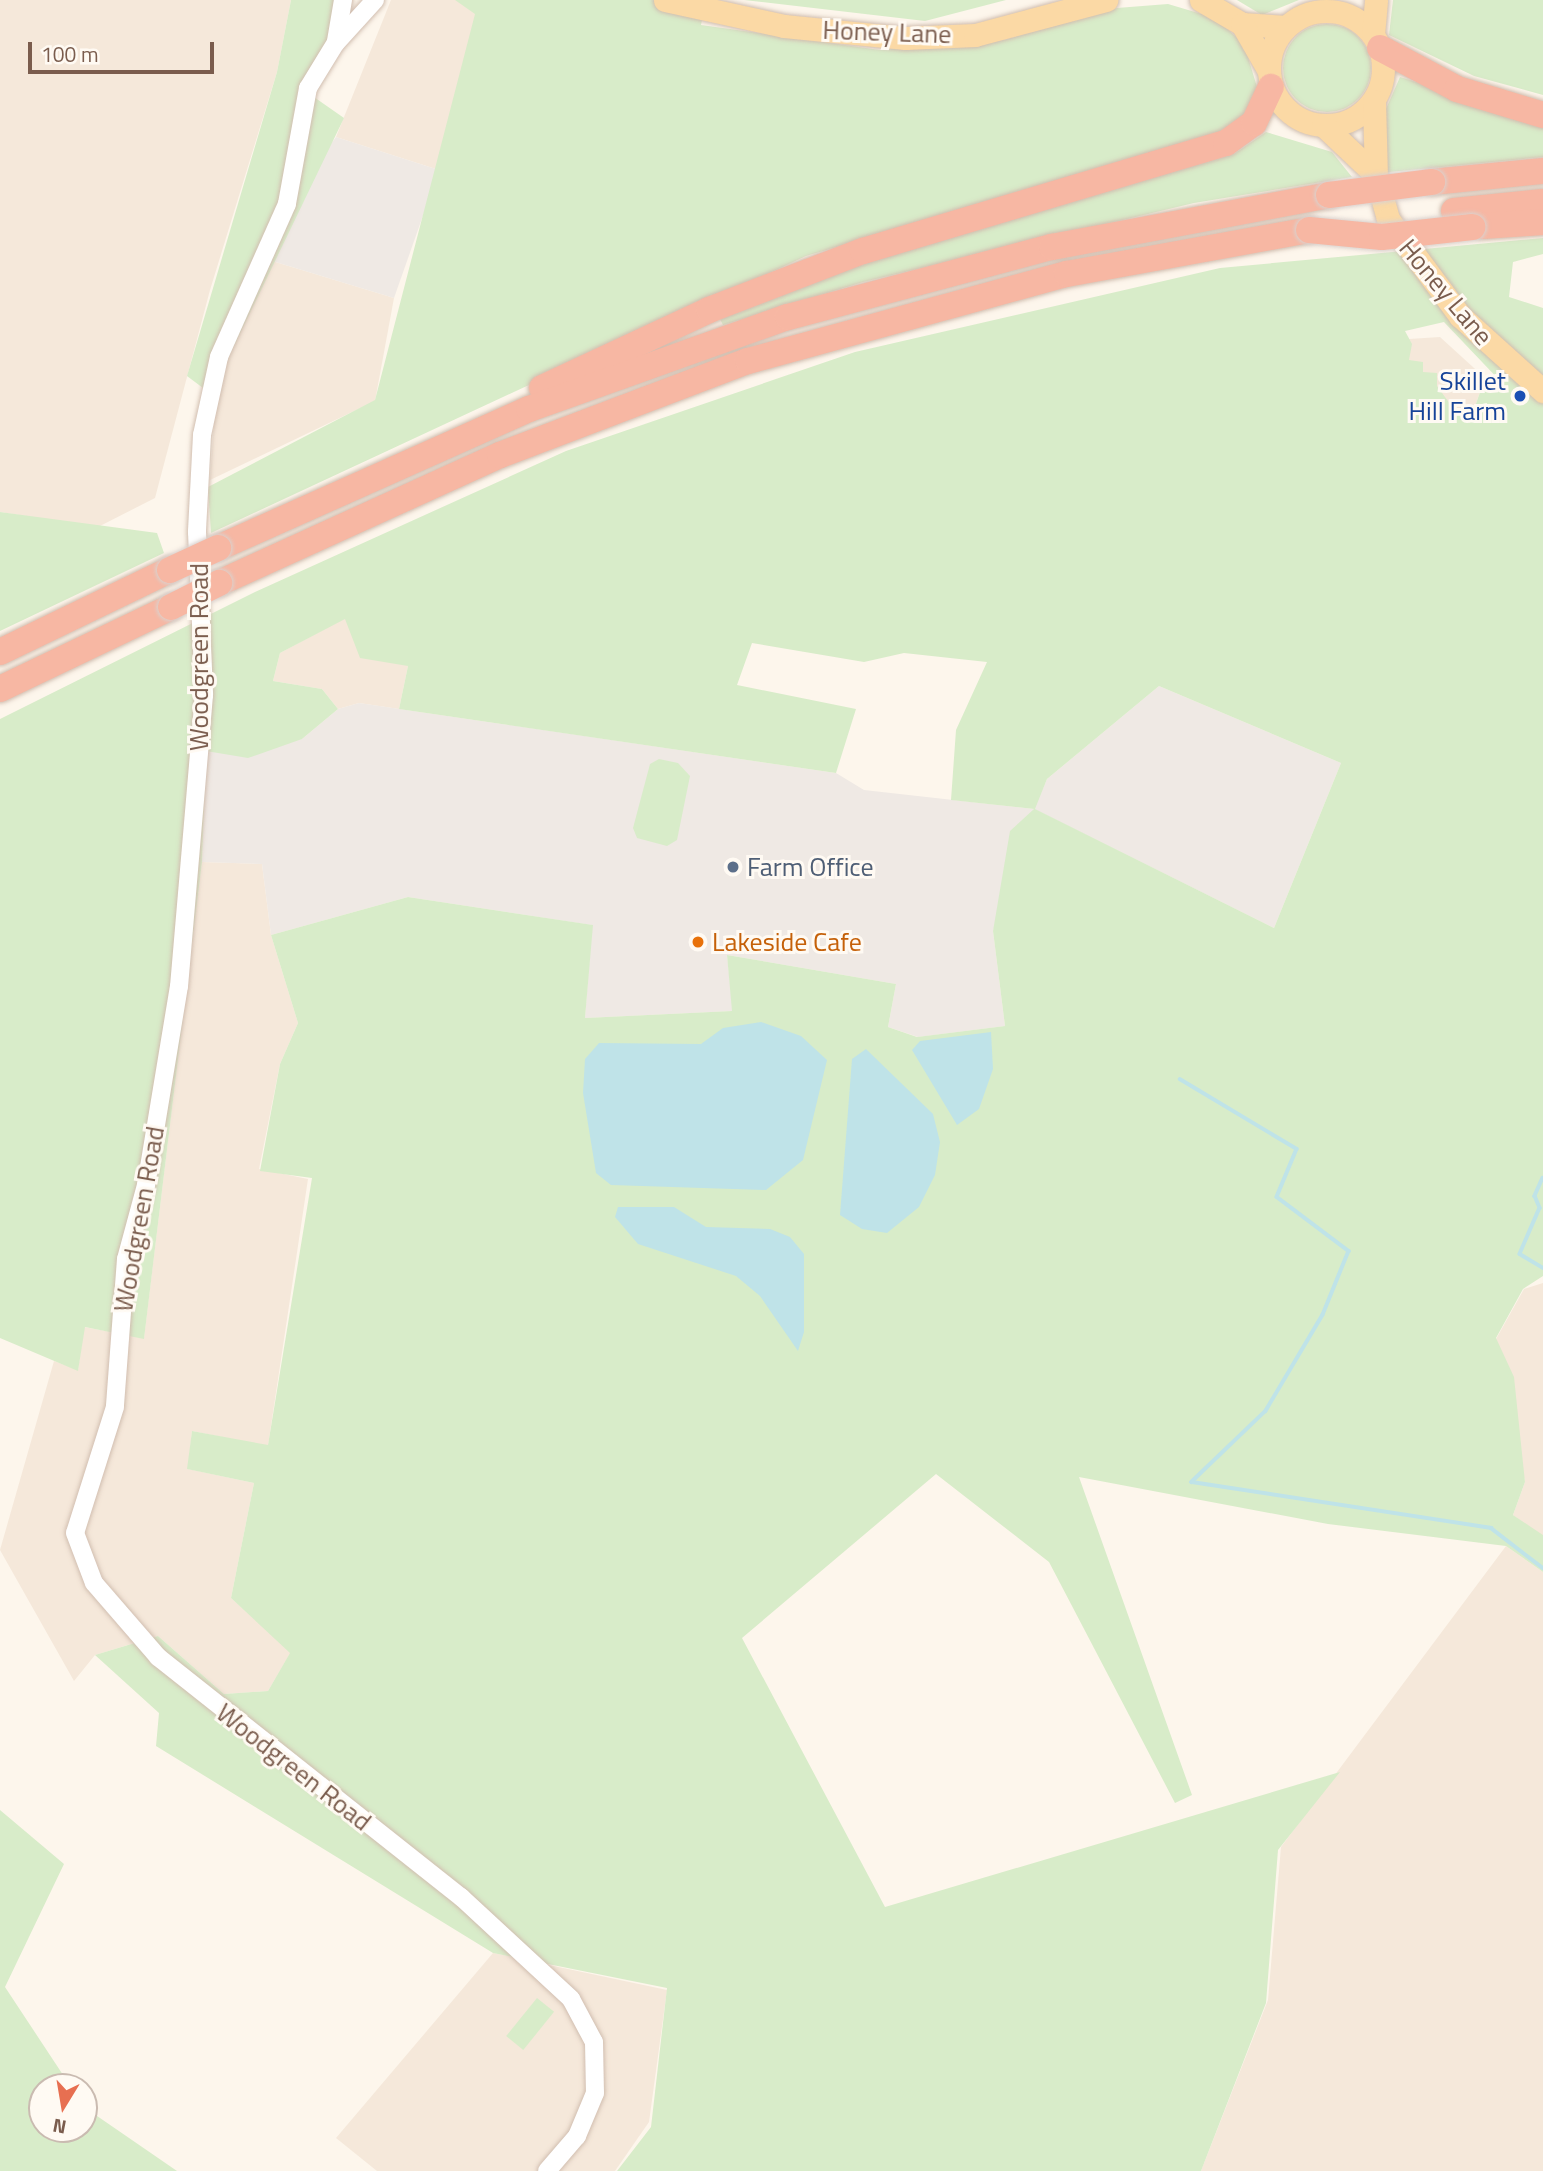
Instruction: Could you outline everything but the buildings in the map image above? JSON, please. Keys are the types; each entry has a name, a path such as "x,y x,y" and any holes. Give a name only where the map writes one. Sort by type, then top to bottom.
{"highway":[{"path":"1376,41 1457,89 1543,115"},
{"path":"466,435 573,372 784,279 993,207 1226,143 1254,123 1270,79"},
{"path":"0,652 170,570 466,435 658,360 878,291 1118,232 1329,195 1432,181 1543,172"},
{"path":"1463,219 1543,202"},
{"path":"0,689 219,583 510,450 774,353 1054,277 1309,230 1463,219 1543,222"}],"main road":[{"name":"Honey Lane","path":"665,0 785,26 905,38 975,35 1106,0"},
{"path":"1201,0 1242,24 1286,27"},
{"path":"1323,125 1351,120 1374,101 1383,73 1376,41 1376,0"},
{"path":"1270,79 1274,45 1286,27 1325,6 1350,16 1376,41"},
{"path":"1242,24 1270,79 1293,115 1323,125 1376,175"},
{"name":"Honey Lane","path":"1374,101 1376,175 1388,219 1434,285 1543,391"}],"street":[{"name":"Woodgreen Road","path":"335,44 343,0"},
{"name":"Woodgreen Road","path":"375,0 335,44 301,108 287,204 219,357 201,435 197,532 204,695 179,986 146,1185 126,1259 115,1407 75,1533 94,1583 158,1657 461,1897 571,1999 594,2042 596,2083 577,2136 547,2171"}],"shaded area":[{"path":"0,0 291,0 277,72 210,290 155,498 98,527 0,512"},
{"path":"391,0 479,0 439,170 336,137"},
{"path":"336,137 439,170 394,298 259,257 287,204"},
{"path":"259,257 394,298 375,401 210,480 217,381"},
{"path":"1440,337 1485,378 1472,415 1453,408 1408,360 1409,339"},
{"path":"345,618 408,666 399,709 359,703 338,709 322,689 273,681 280,653"},
{"path":"1159,686 1341,763 1274,928 1034,809 1047,779"},
{"path":"359,703 836,773 864,790 1034,809 993,931 1005,1026 918,1037 888,1027 896,984 727,955 733,1011 585,1018 592,925 408,897 271,935 262,864 202,862 206,750 302,739 338,709"},
{"path":"202,862 262,864 271,935 298,1023 280,1064 259,1169 308,1179 268,1446 192,1431 188,1469 254,1483 231,1598 291,1652 268,1691 224,1694 158,1636 95,1655 74,1681 0,1550 54,1361 78,1370 84,1327 144,1338"},
{"path":"1543,1283 1543,1535 1540,1536 1513,1515 1525,1482 1496,1339 1524,1289"},
{"path":"1506,1546 1543,1572 1543,2171 1201,2171 1268,2000 1281,1847"},
{"path":"493,1953 667,1990 649,2122 615,2171 377,2171 336,2138"}],"green space":[{"path":"291,0 336,0 333,40 301,88 344,118 211,394 187,376 277,72"},
{"path":"455,0 706,0 701,25 880,50 1004,40 1117,8 1168,4 1215,18 1244,44 1257,87 1253,103 1230,131 806,256 211,533 208,487 375,400 475,14"},
{"path":"744,0 1006,0 925,21"},
{"path":"1237,0 1299,0 1262,15"},
{"path":"1393,0 1543,0 1543,95 1474,76 1389,35"},
{"path":"1327,24 1344,28 1358,37 1367,51 1371,68 1367,85 1358,99 1344,108 1327,112 1310,108 1296,99 1287,85 1283,68 1287,51 1296,37 1310,28"},
{"path":"1400,77 1543,121 1543,157 1379,173 1382,118"},
{"path":"1266,132 1332,152 1352,177 1194,203 863,282 723,325 718,315 789,285 1234,154"},
{"path":"1543,238 1543,254 1513,262 1509,297 1543,308 1543,1276 1523,1289 1496,1338 1514,1377 1525,1482 1513,1515 1543,1535 1543,1572 1506,1546 1328,1524 1079,1477 1192,1795 1175,1803 1049,1562 936,1474 742,1638 885,1907 1340,1772 1278,1850 1266,2003 1201,2171 617,2171 651,2127 667,1988 493,1953 156,1746 159,1713 95,1655 158,1636 224,1694 268,1691 290,1653 231,1598 254,1483 187,1469 192,1431 268,1445 312,1178 260,1171 280,1064 298,1023 271,935 408,897 593,925 585,1018 732,1011 727,955 896,984 888,1027 917,1037 1005,1026 993,931 1010,831 1034,809 951,800 956,730 987,662 904,653 864,662 752,643 737,685 856,709 836,773 399,709 408,666 360,658 345,619 280,653 273,681 322,689 338,709 302,739 248,758 206,751 202,862 144,1339 85,1327 78,1371 0,1338 0,719 255,592 566,451 855,352 1220,268","holes":["1444,322 1502,383 1485,378 1472,415 1453,408 1437,386 1437,373 1423,372 1423,362 1409,360 1412,344 1405,331","1159,686 1341,763 1274,928 1035,809 1047,779"]},
{"path":"0,512 157,533 164,553 0,631"},
{"path":"659,759 678,763 690,776 677,840 667,846 637,838 633,828 650,764"},
{"path":"0,1810 64,1864 5,1987 62,2073 28,2073 28,2143 98,2143 98,2117 177,2171 0,2171"},
{"path":"537,1998 554,2012 523,2050 506,2036"}],"water":[{"path":"761,1022 801,1036 827,1060 803,1160 766,1190 611,1185 596,1173 583,1093 585,1059 599,1043 701,1044 723,1028"},
{"path":"991,1032 993,1069 979,1109 957,1125 912,1050 920,1041"},
{"path":"866,1049 933,1114 940,1142 935,1175 919,1207 887,1233 862,1229 840,1215 852,1059"},
{"path":"618,1207 674,1207 706,1227 770,1229 790,1237 804,1254 804,1332 798,1351 760,1296 736,1276 638,1244 615,1217"}],"waterway":[{"path":"1180,1079 1297,1149 1277,1197 1349,1251 1323,1315 1266,1411 1192,1482 1491,1528 1543,1568"},
{"path":"1543,1178 1535,1196 1540,1208 1520,1254 1543,1268"}],"place":[{"name":"Skillet Hill Farm","path":"1520,396"},
{"name":"Farm Office","path":"733,867"},
{"name":"Lakeside Cafe","path":"698,942"}]}
